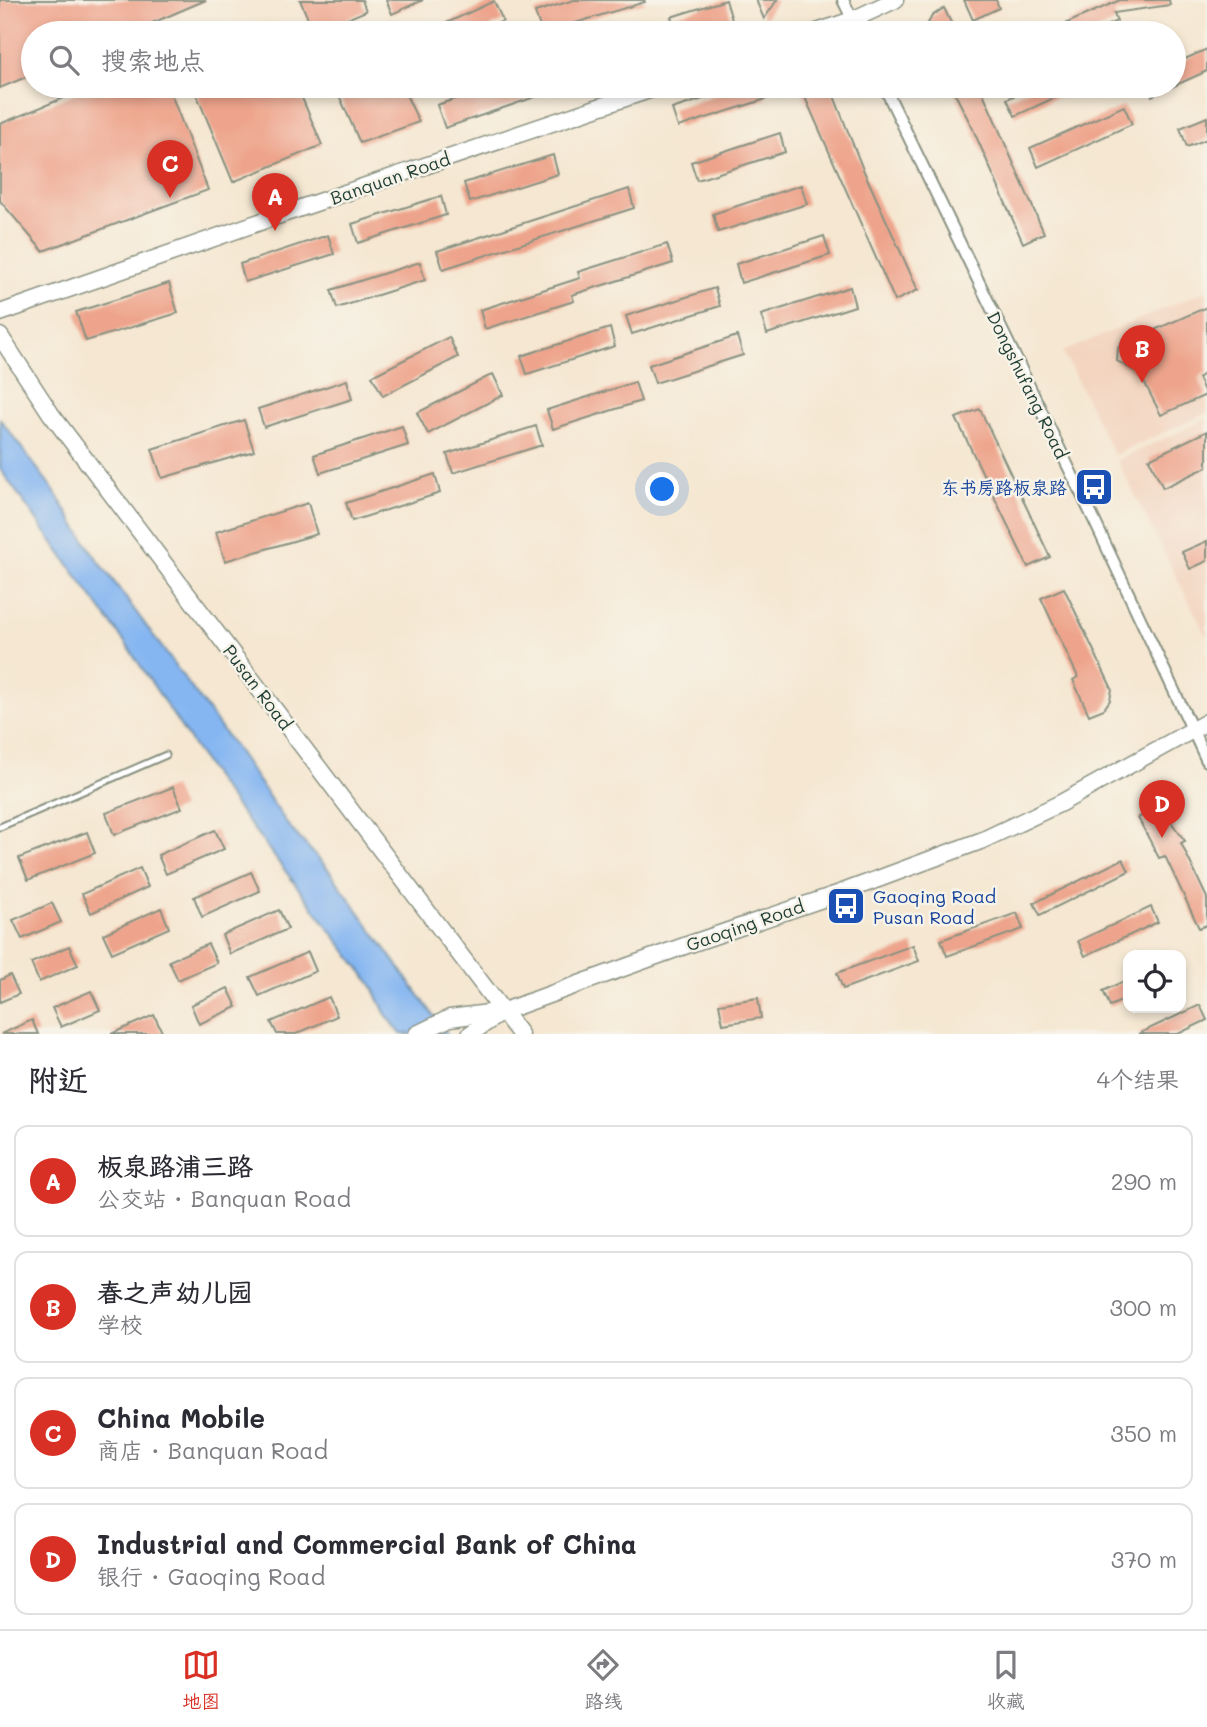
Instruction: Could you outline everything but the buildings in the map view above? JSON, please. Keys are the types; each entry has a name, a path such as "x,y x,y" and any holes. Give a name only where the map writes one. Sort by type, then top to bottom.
{"main road":[{"path":"865,21 895,0"},
{"name":"Banquan Road","path":"0,313 626,98"},
{"name":"Pusan Road","path":"0,336 51,414 520,1034"},
{"name":"Gaoqing Road","path":"470,1034 504,1011 855,888 983,840 1061,803 1200,726"},
{"path":"417,1034 450,1018 504,1011"}],"street":[{"path":"843,0 853,21"},
{"name":"Dongshufang Road","path":"890,98 1094,520 1200,726 1207,761"}],"lane":[{"path":"0,827 166,755"}],"shaded area":[{"path":"1207,290 1207,413 1114,455 1063,352"},
{"path":"1207,419 1207,637 1117,460"}],"water":[{"path":"0,419 52,488 93,553 239,753 290,828 328,869 447,1034 401,1034 385,1013 372,985 216,780 126,644 0,469"}],"place":[{"name":"China Mobile","path":"170,198"},
{"name":"板泉路浦三路","path":"275,231"},
{"name":"春之声幼儿园","path":"1142,383"},
{"name":"东书房路板泉路","path":"1094,487"},
{"name":"Industrial and Commercial Bank of China","path":"1162,838"},
{"name":"Gaoqing Road Pusan Road","path":"846,906"}]}
